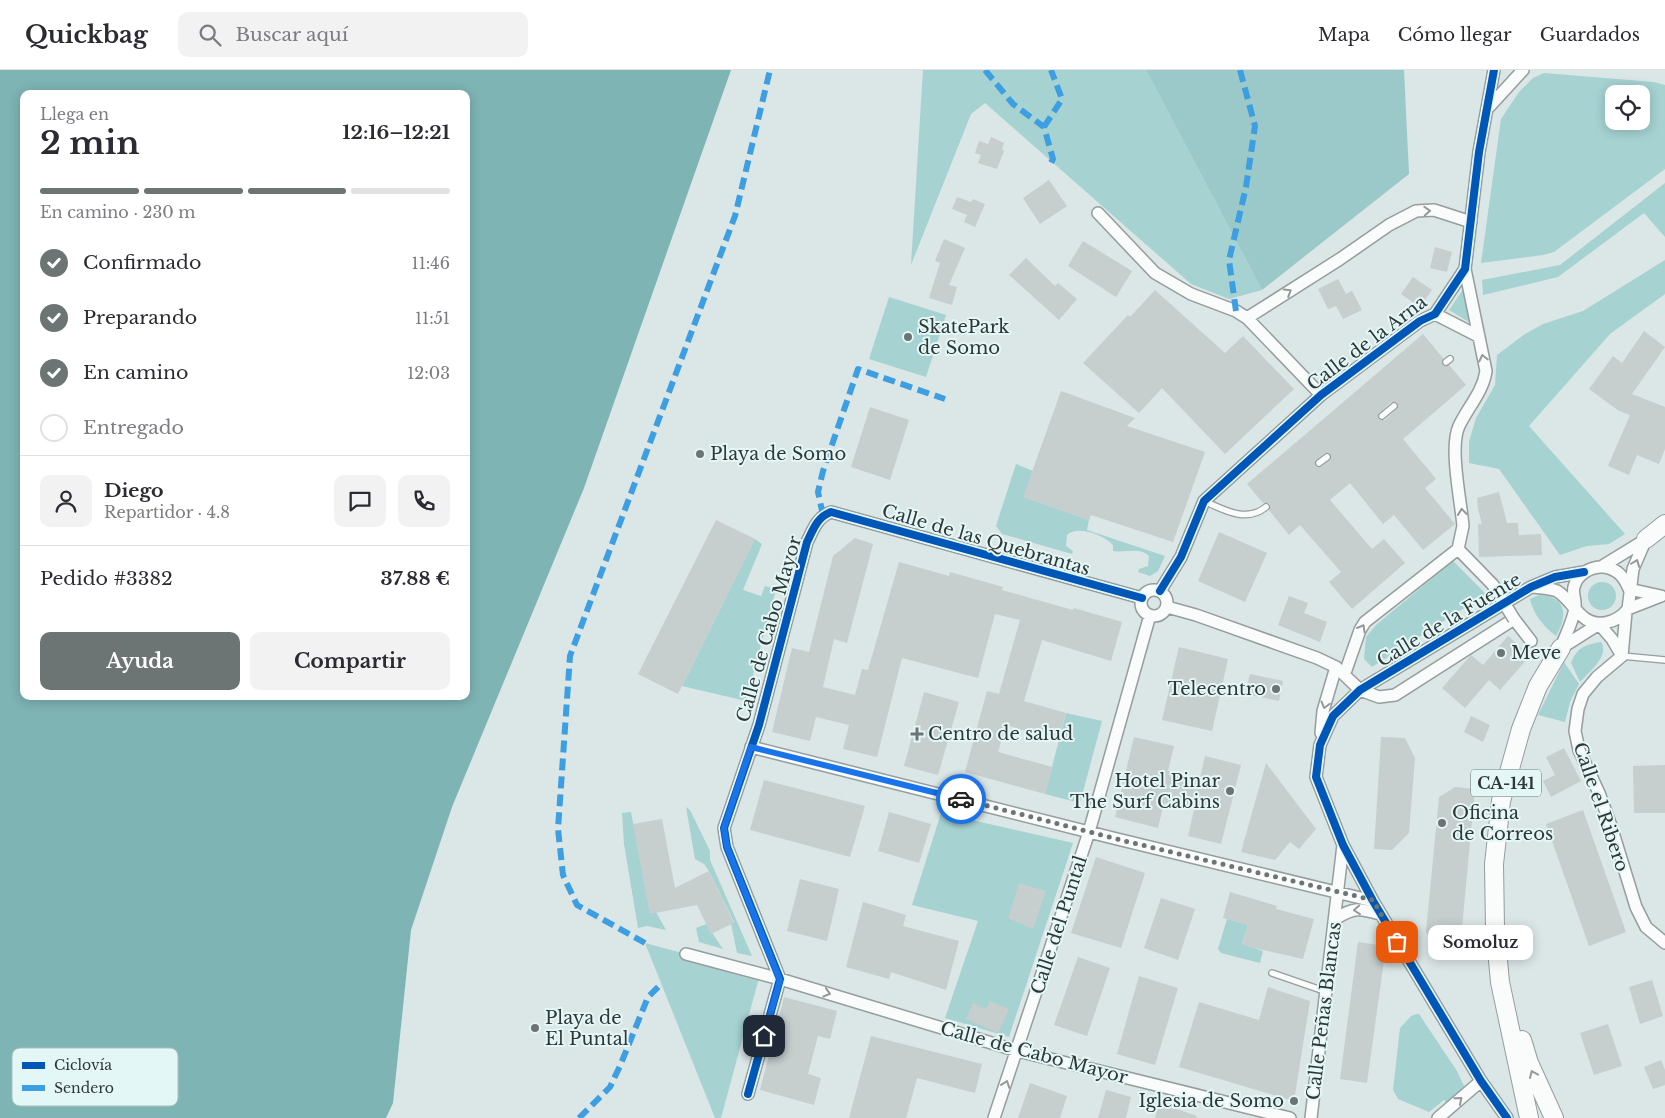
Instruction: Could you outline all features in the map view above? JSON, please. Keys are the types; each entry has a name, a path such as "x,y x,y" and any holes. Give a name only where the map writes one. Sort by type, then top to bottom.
{"main road":[{"name":"CA-141","path":"1529,1118 1500,982 1495,928 1494,864 1500,801 1521,729 1538,686 1561,648"},
{"name":"CA-141","path":"1495,928 1506,984 1529,1063 1554,1118"}],"street":[{"name":"Calle de la Arna","path":"1160,591 1181,556 1204,501 1321,395 1420,321 1435,314 1465,269 1479,152 1494,70"},
{"path":"1488,108 1523,70"},
{"path":"1247,318 1340,259 1389,225 1416,211 1434,210 1471,222"},
{"path":"1098,213 1155,273 1191,294 1236,311 1247,318 1321,395"},
{"path":"1458,549 1463,526 1454,449 1458,427 1484,384 1486,371 1465,269"},
{"name":"Calle de la Arna","path":"1435,314 1478,336"},
{"name":"Calle de las Quebrantas","path":"823,515 830,512 1142,598"},
{"name":"Calle de Cabo Mayor","path":"780,980 727,847 724,828 759,724 806,542 815,524 823,515"},
{"path":"1561,648 1575,607 1574,588 1578,579 1584,572 1601,567 1658,531"},
{"path":"1622,656 1633,569 1658,531"},
{"name":"Calle de la Fuente","path":"1340,670 1366,622 1458,549 1493,586 1531,641"},
{"path":"1601,567 1618,572 1629,589 1663,596"},
{"name":"Calle de la Fuente","path":"1360,690 1531,587 1555,577 1584,572"},
{"name":"Calle de la Fuente","path":"1531,587 1556,591 1575,607"},
{"path":"1151,590 1160,591 1166,596 1167,607 1158,616 1150,615 1143,610 1142,598 1151,590"},
{"path":"1561,648 1599,624 1617,619 1627,610 1663,596"},
{"path":"1167,607 1196,615 1340,670 1360,690 1333,716 1320,745"},
{"path":"1575,607 1590,622 1599,624 1612,638 1622,656"},
{"name":"Calle del Puntal","path":"994,1118 1018,1051 1089,832 1150,615"},
{"name":"Calle de la Fuente","path":"1360,690 1379,697 1394,696 1514,619"},
{"name":"Calle el Ribero","path":"1622,656 1597,677 1583,694 1578,709 1575,730 1579,750 1599,793 1611,826 1636,907 1646,927 1665,943"},
{"path":"1340,670 1324,711 1316,777 1343,844 1380,914 1505,1118"},
{"path":"751,747 1089,832 1373,900"},
{"name":"Calle Peñas Blancas","path":"1311,1118 1343,844"},
{"path":"1316,887 1329,880 1341,868"},
{"path":"1335,920 1350,910 1363,909 1380,914"},
{"name":"Calle de Cabo Mayor","path":"686,954 1018,1051 1290,1118"},
{"path":"748,1094 780,980"},
{"path":"1438,1118 1481,1081"}],"lane":[{"path":"1382,416 1394,406"},
{"path":"1319,464 1327,457"},
{"path":"1204,501 1237,515 1247,516 1266,507"},
{"path":"1622,656 1665,660"},
{"path":"1272,973 1327,992"}],"shaded area":[{"path":"0,70 731,70 584,488 452,807 411,930 393,1103 386,1118 0,1118"},
{"path":"923,70 1146,70 1262,290 1229,299 1191,284 985,103 971,114 911,265"},
{"path":"1146,70 1404,70 1409,174 1262,290"},
{"path":"1544,73 1654,82 1665,85 1665,169 1554,252 1481,263 1501,119 1519,92 1533,78"},
{"path":"1665,183 1665,237 1644,213 1558,277 1483,295 1482,280 1560,265"},
{"path":"1665,260 1665,294 1610,334 1529,426 1625,534 1609,544 1587,546 1560,555 1499,469 1469,463 1469,442 1476,418 1495,385 1497,355 1525,334 1543,324 1583,311"},
{"path":"1464,288 1469,322 1449,310"},
{"name":"SkatePark de Somo","path":"889,297 946,315 926,377 869,359"},
{"path":"1016,464 1033,471 1024,497 1089,520 1087,530 1165,556 1158,571 1150,576 1138,572 1139,569 1148,566 1149,556 1137,551 1113,551 1113,545 1109,541 1090,532 1077,531 1067,535 1066,546 1073,551 1072,554 1002,534 996,526"},
{"path":"755,539 762,544 743,590 761,596 765,586 776,589 746,701 682,686"},
{"path":"1453,561 1486,594 1372,667 1364,659 1366,637 1376,625"},
{"path":"1602,582 1612,586 1616,596 1612,606 1602,610 1592,606 1588,596 1592,586"},
{"path":"1539,595 1548,596 1560,603 1563,615 1560,629 1556,636 1547,629 1536,615 1530,599"},
{"path":"1601,642 1603,653 1601,658 1580,682 1571,663 1573,658 1582,648"},
{"path":"1564,662 1579,684 1570,702 1565,722 1538,715"},
{"path":"1066,713 1102,721 1080,803 1045,794"},
{"path":"686,807 690,810 710,851 710,860 752,956 737,953 731,924 734,922 709,871 704,864 695,859"},
{"path":"631,812 650,913 656,912 666,930 647,926 638,928 624,844 622,813"},
{"path":"941,813 1073,843 1009,1037 945,1018 978,921 912,905"},
{"path":"1227,919 1248,925 1242,944 1263,951 1260,963 1221,953 1218,949"},
{"path":"706,924 723,949 699,942 696,928"},
{"path":"645,943 760,974 721,1118 715,1118"},
{"path":"1419,1014 1457,1071 1465,1088 1461,1097 1447,1103 1444,1100 1429,1112 1398,1099 1393,1090 1400,1028 1411,1016"}],"building":[{"path":"991,137 1004,143 1002,149 1004,151 997,169 978,163 981,155 975,153 979,141 988,144"},
{"path":"1049,180 1067,206 1040,224 1023,198"},
{"path":"957,197 971,202 973,199 985,204 975,227 964,222 967,215 952,209"},
{"path":"944,239 965,248 949,285 957,287 952,305 929,298 940,263 935,261"},
{"path":"1083,241 1132,271 1116,297 1068,266"},
{"path":"1435,247 1452,252 1447,272 1430,268"},
{"path":"1026,258 1055,286 1058,283 1077,299 1059,320 1009,275"},
{"path":"1413,277 1432,290 1420,307 1401,294"},
{"path":"1338,279 1346,294 1352,291 1362,310 1343,319 1336,306 1328,309 1318,289"},
{"path":"1155,290 1225,353 1243,336 1294,389 1225,454 1162,388 1139,413 1083,363 1128,315 1130,317"},
{"path":"1644,331 1665,347 1632,394 1665,407 1665,449 1659,464 1637,455 1629,475 1608,466 1630,415 1619,411 1589,389 1613,356 1622,363"},
{"path":"1423,334 1443,358 1443,365 1449,365 1466,385 1403,439 1436,479 1425,488 1455,524 1423,550 1394,515 1383,524 1350,483 1330,500 1372,549 1384,539 1405,563 1352,609 1329,582 1341,572 1300,525 1289,535 1269,510 1270,504 1263,503 1247,484","holes":["1391,402 1397,403 1398,408 1385,420 1380,420 1378,414","1325,453 1330,454 1331,459 1321,467 1317,467 1315,461"]},
{"path":"1061,391 1135,418 1127,426 1205,452 1173,542 1091,515 1089,520 1023,497"},
{"path":"870,407 909,420 890,480 851,467"},
{"path":"1499,492 1507,523 1518,523 1519,535 1541,534 1542,555 1479,557 1478,524 1482,524 1477,498"},
{"path":"716,520 755,539 678,694 638,674"},
{"path":"1219,532 1267,553 1245,602 1198,581"},
{"path":"855,538 873,544 847,643 834,639 823,687 855,695 862,669 868,670 899,562 949,576 950,572 1003,587 1002,590 1122,622 1111,661 1042,640 1024,701 1066,713 1058,740 1006,725 998,752 1052,767 1045,794 965,772 987,691 999,694 1020,620 995,614 978,678 902,658 877,757 843,749 849,725 816,717 810,741 772,732 792,648 809,652 833,556"},
{"path":"1289,596 1308,603 1304,613 1327,622 1320,642 1278,625"},
{"path":"1508,636 1530,656 1500,690 1489,680 1465,708 1442,688 1471,655 1483,665"},
{"path":"1179,647 1228,659 1212,731 1162,720"},
{"path":"1250,674 1283,681 1279,701 1245,694"},
{"path":"924,692 959,702 938,775 904,766"},
{"path":"1471,716 1490,725 1483,742 1464,732"},
{"path":"1134,737 1174,746 1168,771 1200,778 1205,756 1241,765 1221,844 1188,836 1194,810 1164,803 1158,828 1115,817"},
{"path":"1381,737 1405,738 1415,758 1409,833 1392,850 1374,849"},
{"path":"1564,748 1581,781 1551,797 1543,781 1555,775 1546,757"},
{"path":"1266,763 1316,829 1299,849 1290,842 1275,860 1241,852"},
{"path":"1665,765 1665,813 1634,813 1633,766"},
{"path":"764,780 865,806 850,857 750,830"},
{"path":"1455,787 1475,789 1460,949 1437,951 1426,932 1439,797"},
{"path":"1583,810 1626,932 1589,946 1546,824"},
{"path":"889,812 931,824 919,863 878,851"},
{"path":"662,819 675,888 709,871 734,923 711,934 697,905 650,914 633,824"},
{"path":"1096,857 1145,873 1121,948 1071,933"},
{"path":"800,879 839,889 827,941 787,931"},
{"path":"1019,883 1046,891 1033,929 1008,918"},
{"path":"1230,892 1277,906 1276,909 1314,919 1303,959 1242,945 1248,925 1223,918"},
{"path":"1161,898 1195,909 1178,960 1144,948"},
{"path":"863,902 906,915 903,926 959,941 946,990 891,972 889,979 846,967"},
{"path":"1358,942 1386,946 1367,1083 1340,1079"},
{"path":"1078,957 1110,968 1087,1036 1054,1025"},
{"path":"1139,976 1178,988 1155,1065 1117,1054"},
{"path":"1652,980 1663,1016 1640,1024 1629,987"},
{"path":"1268,987 1310,1001 1294,1101 1179,1067 1199,1002 1259,1020"},
{"path":"784,997 837,1011 830,1039 818,1036 808,1074 821,1078 814,1105 760,1090"},
{"path":"990,1001 1009,1009 998,1033 966,1019 973,1003 986,1009"},
{"path":"1608,1024 1622,1066 1594,1075 1580,1033"},
{"path":"871,1036 982,1064 975,1093 917,1078 906,1118 849,1118"},
{"path":"1661,1060 1665,1070 1665,1085 1653,1089 1644,1067"},
{"path":"1030,1083 1067,1096 1060,1118 1018,1118"},
{"path":"1106,1090 1131,1097 1126,1118 1098,1118"},
{"path":"1159,1103 1197,1116 1196,1118 1155,1118"}],"marked path":[{"path":"645,943 577,905 563,875 558,829 570,656 735,216 770,70"},
{"path":"985,70 1013,104 1044,127 1053,159 1050,165"},
{"path":"1044,127 1062,99 1051,70"},
{"path":"1236,311 1229,260 1246,187 1255,126 1240,70"},
{"path":"823,515 818,492 823,471 858,369 945,399"},
{"path":"579,1118 610,1087 648,997 661,984"}],"cycle path":[{"path":"1160,591 1181,557 1204,501 1321,395 1420,321 1435,314 1465,269 1479,152 1494,70"},
{"path":"748,1094 780,979 727,847 724,828 759,725 807,542 822,517 831,512 1142,598"},
{"path":"1507,1118 1481,1081 1373,901 1343,845 1316,777 1320,745 1333,716 1360,690 1531,587 1555,577 1584,572"}],"way so far":[{"path":"961,799 1129,842 1373,900 1397,942"}],"place":[{"name":"SkatePark de Somo","path":"908,337"},
{"name":"Playa de Somo","path":"700,454"},
{"name":"Meve","path":"1501,653"},
{"name":"Telecentro","path":"1276,689"},
{"name":"Centro de salud","path":"917,734"},
{"name":"Hotel Pinar The Surf Cabins","path":"1230,791"},
{"name":"Oficina de Correos","path":"1442,823"},
{"name":"Somoluz","path":"1397,942"},
{"name":"Playa de El Puntal","path":"535,1028"},
{"name":"Iglesia de Somo","path":"1294,1101"}],"route":[{"path":"764,1036 780,980 727,847 724,828 751,747 961,799"}]}
